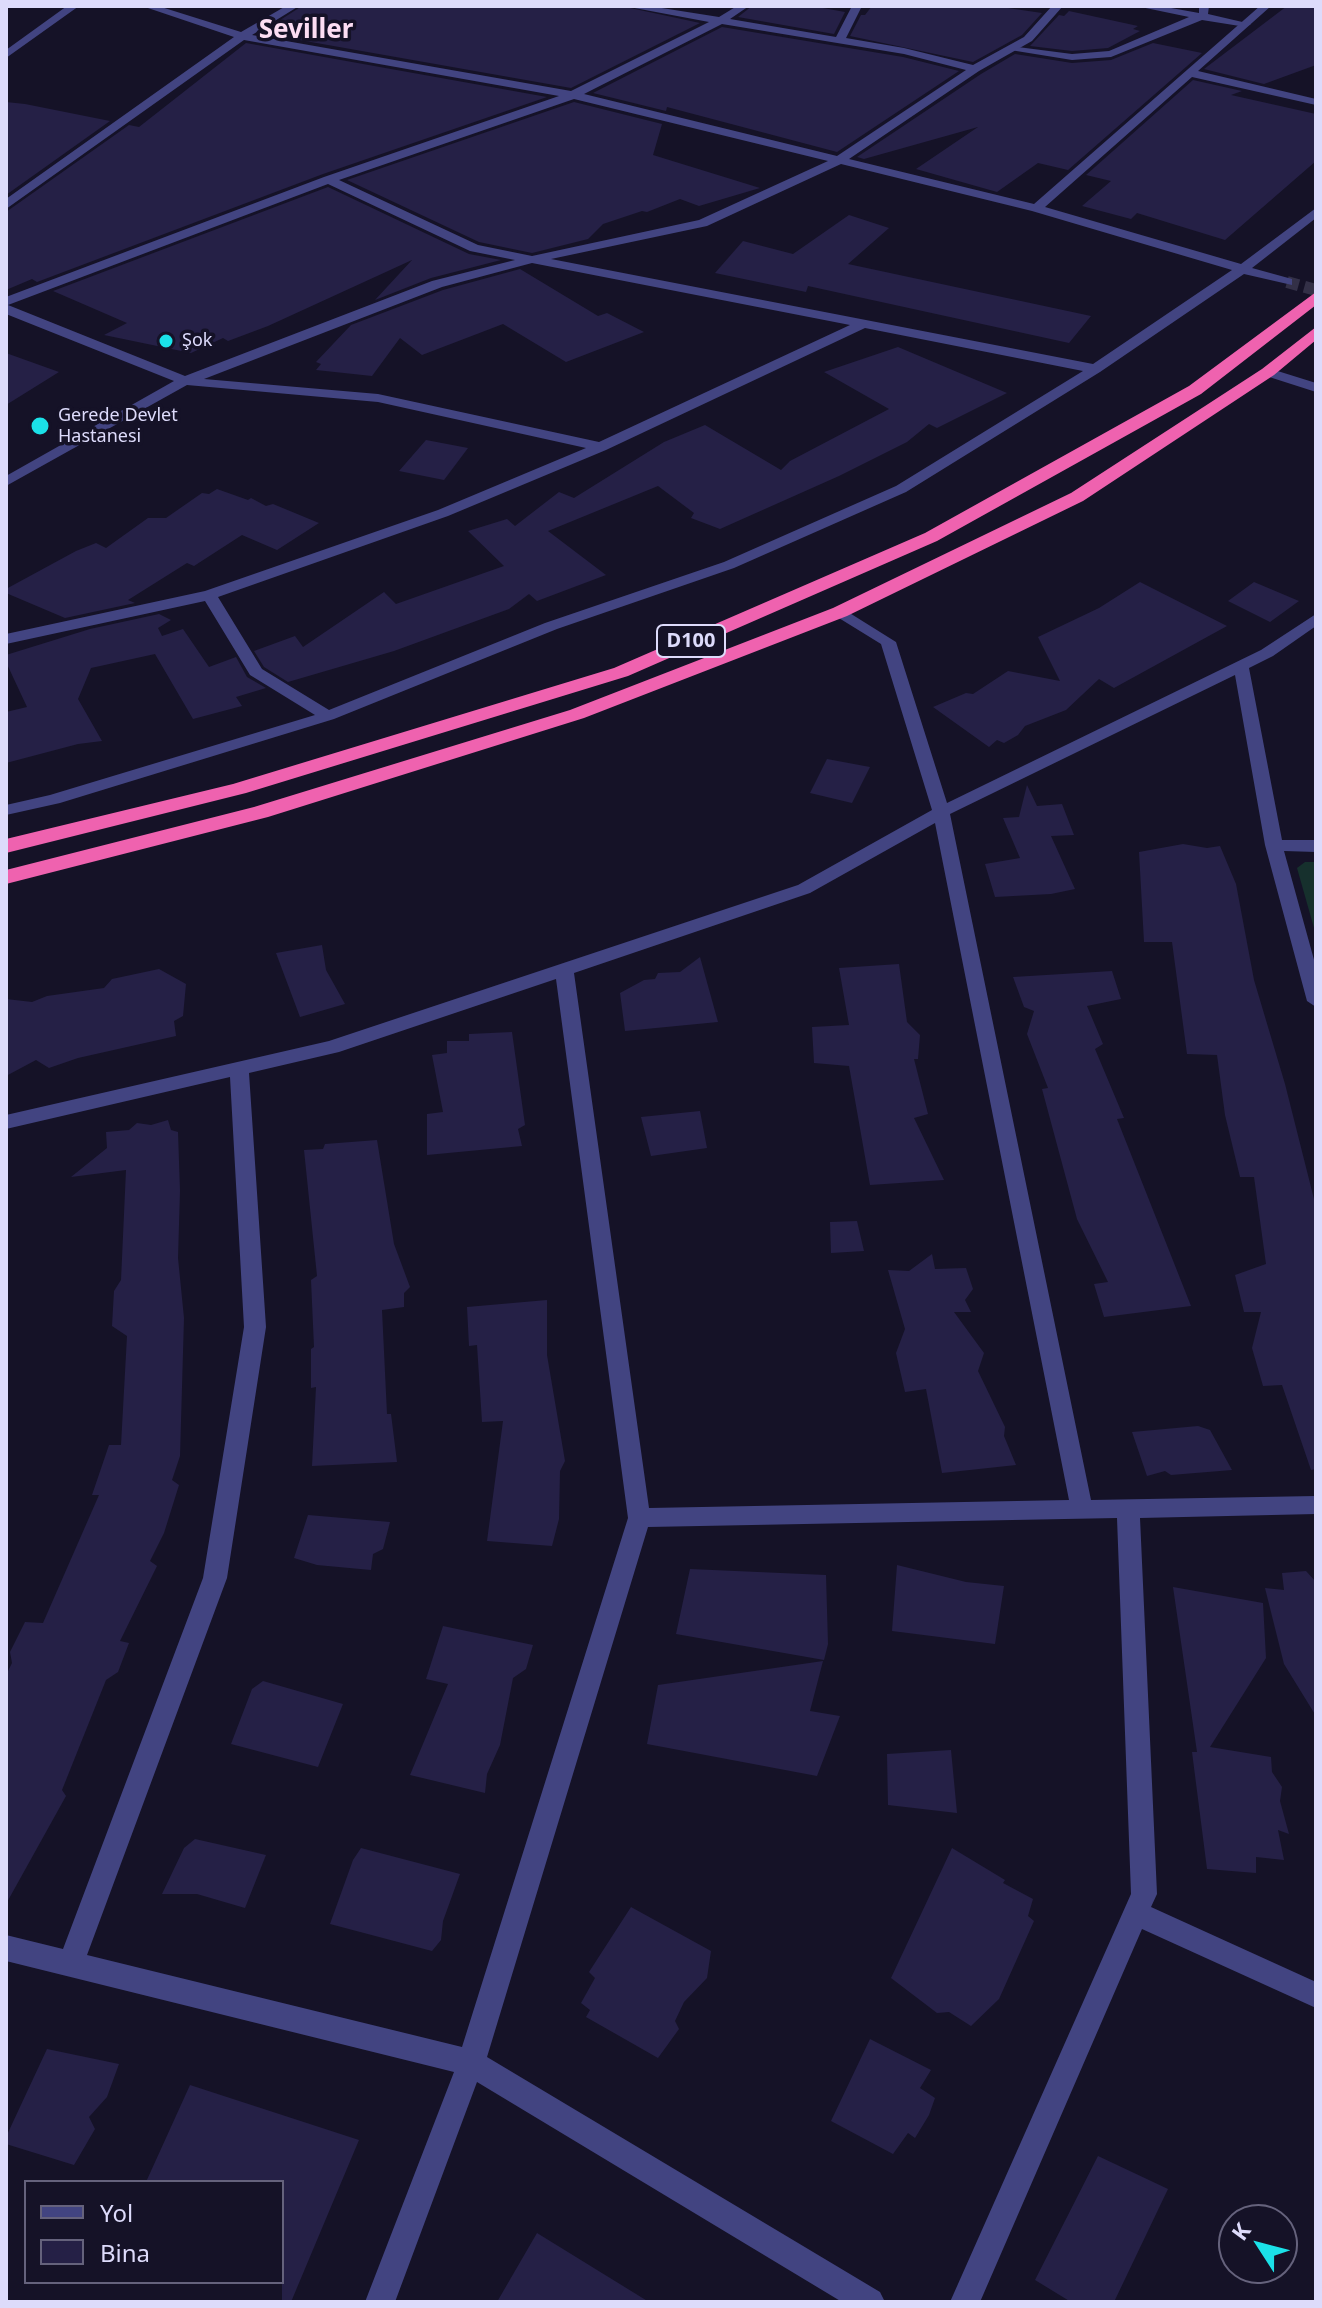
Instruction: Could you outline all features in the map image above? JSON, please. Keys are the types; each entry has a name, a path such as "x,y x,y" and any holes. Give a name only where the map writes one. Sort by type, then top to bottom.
{"highway":[{"name":"D100","path":"6,846 239,789 621,672 931,537 1195,390 1316,297"},
{"name":"D100","path":"6,877 261,812 577,714 840,612 1077,497 1268,372 1316,332"}],"street":[{"path":"6,55 74,6"},
{"path":"147,6 242,36 573,95 1036,208 1287,282"},
{"path":"6,205 242,36 294,6"},
{"path":"629,6 904,51 975,69"},
{"path":"6,302 328,180 573,95 744,6"},
{"path":"840,40 857,6"},
{"path":"1040,6 1057,7"},
{"path":"1141,6 1203,11 1246,24"},
{"path":"1036,208 1266,6"},
{"path":"6,482 185,381 437,284 529,260 703,223 838,161 975,69 1028,39 1057,7"},
{"path":"1010,49 1061,57 1099,56 1122,50 1203,11"},
{"path":"1191,73 1316,102"},
{"path":"328,180 474,248 1095,369"},
{"path":"6,810 54,799 328,716 551,626 729,565 901,489 1095,369 1244,268 1316,212"},
{"path":"6,309 185,381 378,398 601,447"},
{"path":"6,639 209,595 443,513 601,447 861,325"},
{"path":"1268,372 1316,388"},
{"path":"209,595 256,672 328,716"},
{"path":"840,612 888,642 941,812 1082,1510"},
{"path":"6,1122 332,1047 804,889 941,812 1267,653 1316,619"},
{"path":"1241,666 1274,845 1316,1001"},
{"path":"1274,845 1316,846"},
{"path":"380,2302 471,2063 639,1518 564,969"},
{"path":"71,1964 215,1578 255,1327 239,1068"},
{"path":"639,1518 1316,1505"},
{"path":"965,2302 1144,1894 1128,1509"},
{"path":"1135,1913 1316,1995"},
{"path":"6,1948 471,2063 870,2302"}],"green space":[{"path":"1305,862 1316,862 1316,935 1297,868"}],"building":[{"path":"302,6 621,6 700,23 571,88 260,33"},
{"path":"752,6 812,6 845,12 834,34 738,17"},
{"path":"872,6 994,6 1042,13 1022,35 973,62 850,36 861,15 865,15"},
{"path":"1287,6 1316,6 1316,65 1264,84 1204,69"},
{"path":"1069,11 1138,26 1133,29 1140,31 1108,48 1072,51 1030,46 1059,15 1064,16"},
{"path":"722,27 903,57 959,71 837,152 667,107 666,111 593,93"},
{"path":"246,43 547,97 323,174 37,282 32,279 6,290 6,212 129,125 139,127"},
{"path":"1153,43 1202,53 1068,170 1038,163 997,192 916,169 978,127 864,159 857,157 1015,54 1072,63 1111,60"},
{"path":"1193,80 1242,91 1231,95 1316,114 1316,161 1225,240 1137,213 1131,219 1082,206 1111,181 1086,175"},
{"path":"6,102 25,104 110,121 6,195"},
{"path":"574,102 662,124 653,155 760,188 699,206 680,199 603,224 588,239 532,253 479,242 347,180"},
{"path":"328,187 469,254 501,260 431,278 375,300 412,260 268,326 228,341 223,338 191,353 104,335 127,323 53,291"},
{"path":"849,215 889,228 848,264 1091,316 1069,343 808,286 806,292 715,273 743,241 793,254"},
{"path":"520,269 598,316 607,313 644,332 566,362 503,324 422,355 400,338 372,376 316,370 321,364 316,362 351,325 443,290"},
{"path":"898,347 1007,393 937,428 929,424 907,442 720,529 691,518 694,513 658,486 548,531 606,575 537,601 529,594 509,609 394,651 288,682 264,667 254,651 295,636 303,647 384,592 396,604 504,566 468,531 507,519 515,526 559,492 574,498 664,442 705,425 781,470 790,461 889,409 824,372"},
{"path":"6,353 59,372 6,405"},
{"path":"426,440 468,448 444,480 399,471"},
{"path":"217,489 248,500 251,498 266,506 273,504 319,523 277,550 242,535 194,566 187,563 128,600 135,603 65,618 6,593 6,589 76,551 96,543 106,548 148,518 166,518 202,493 209,494"},
{"path":"1140,582 1227,626 1114,688 1099,679 1066,710 1025,726 1018,735 1004,743 997,740 989,747 933,707 966,693 973,694 1008,671 1060,681 1038,637 1099,608"},
{"path":"1254,582 1299,601 1270,622 1228,601"},
{"path":"159,614 171,620 158,628 162,636 183,629 209,667 236,657 247,677 266,688 236,697 242,706 193,719 155,654 91,668 78,699 102,741 78,744 6,763 6,712 27,707 6,662 6,655 90,629"},
{"path":"827,759 870,767 852,803 810,793"},
{"path":"1027,785 1037,806 1062,804 1074,835 1051,836 1075,889 1051,894 995,897 985,864 1020,858 1003,818 1019,817"},
{"path":"1183,844 1207,848 1220,846 1236,884 1254,980 1285,1084 1316,1207 1316,1469 1311,1470 1282,1385 1263,1386 1252,1348 1261,1312 1244,1312 1235,1275 1266,1264 1254,1177 1240,1177 1225,1115 1217,1055 1187,1054 1172,942 1144,942 1139,852"},
{"path":"322,945 326,970 345,1004 300,1017 276,953"},
{"path":"700,957 718,1022 625,1031 620,993 644,980 655,979 658,973 680,972"},
{"path":"899,964 907,1022 920,1035 918,1059 914,1059 928,1114 914,1118 944,1180 870,1185 849,1066 814,1063 812,1027 849,1025 839,968"},
{"path":"159,969 186,984 183,1016 174,1021 176,1036 78,1058 49,1068 36,1060 6,1076 6,999 32,1002 47,996 104,988 112,979"},
{"path":"1112,971 1121,999 1087,1006 1103,1044 1095,1049 1124,1118 1117,1119 1191,1306 1104,1317 1094,1284 1108,1282 1077,1219 1042,1089 1048,1088 1027,1034 1034,1011 1024,1007 1013,977"},
{"path":"512,1032 525,1125 518,1129 522,1146 427,1155 427,1114 443,1112 432,1055 447,1053 447,1041 469,1041 469,1034"},
{"path":"700,1111 707,1148 651,1156 641,1117"},
{"path":"168,1120 171,1130 178,1132 178,1258 184,1318 180,1456 172,1480 179,1485 164,1533 150,1561 157,1566 120,1641 129,1643 118,1672 106,1680 62,1790 66,1796 6,1904 6,1675 12,1663 10,1652 25,1622 43,1623 99,1495 92,1495 109,1445 121,1445 127,1336 112,1326 114,1291 121,1280 126,1170 71,1177 107,1148 106,1132 129,1130 137,1123 151,1125"},
{"path":"377,1140 394,1244 410,1287 404,1293 404,1307 382,1310 387,1414 391,1414 397,1462 312,1466 316,1387 311,1388 311,1349 314,1347 311,1280 317,1276 304,1150 323,1149 325,1144"},
{"path":"857,1221 864,1251 831,1253 830,1222"},
{"path":"932,1254 935,1269 966,1268 973,1289 965,1300 971,1312 954,1312 984,1353 978,1371 1005,1427 1004,1436 1016,1465 942,1473 926,1389 905,1392 896,1353 905,1329 888,1270 909,1271"},
{"path":"547,1300 547,1355 565,1461 560,1471 559,1519 552,1546 487,1541 503,1421 482,1422 477,1345 469,1346 467,1307"},
{"path":"1198,1426 1210,1430 1232,1470 1171,1475 1165,1471 1147,1476 1132,1432"},
{"path":"308,1515 390,1522 383,1549 373,1554 371,1570 317,1565 294,1558"},
{"path":"897,1565 966,1582 1004,1586 995,1644 892,1631"},
{"path":"690,1569 826,1575 828,1644 824,1660 676,1634"},
{"path":"1306,1571 1316,1582 1316,1716 1284,1664 1265,1588 1284,1590 1282,1573"},
{"path":"1173,1587 1263,1603 1266,1658 1210,1747 1271,1757 1272,1772 1282,1787 1280,1801 1289,1834 1278,1830 1284,1860 1256,1857 1256,1873 1207,1869 1192,1752 1197,1752"},
{"path":"443,1626 533,1645 526,1669 513,1678 500,1745 487,1774 485,1793 410,1775 448,1684 426,1679"},
{"path":"823,1661 810,1711 840,1716 817,1776 647,1744 658,1685"},
{"path":"263,1681 343,1704 318,1767 231,1744 252,1689"},
{"path":"951,1750 957,1813 888,1805 887,1754"},
{"path":"195,1839 266,1855 245,1908 197,1894 162,1894 184,1848"},
{"path":"361,1848 460,1874 443,1921 441,1940 432,1951 330,1924 353,1860"},
{"path":"952,1848 1005,1880 1003,1883 1033,1899 1028,1916 1034,1921 999,1999 971,2026 949,2012 937,2013 891,1978"},
{"path":"631,1907 711,1951 707,1978 684,2002 675,2021 679,2029 658,2058 586,2017 590,2010 581,2003 595,1978 589,1972"},
{"path":"870,2039 931,2070 920,2088 935,2098 929,2115 915,2138 908,2133 893,2154 831,2121"},
{"path":"47,2049 119,2064 107,2097 89,2117 95,2129 74,2165 6,2144 6,2137"},
{"path":"190,2085 359,2140 291,2302 282,2302 284,2180 147,2180"},
{"path":"1098,2156 1168,2189 1114,2302 1071,2302 1035,2280"},
{"path":"537,2233 649,2302 497,2302"}],"tunnel":[{"path":"1287,282 1316,290"}],"place":[{"name":"Şok","path":"166,341"},
{"name":"Gerede Devlet Hastanesi","path":"40,426"}],"district":[{"name":"Seviller","path":"306,31"}]}
